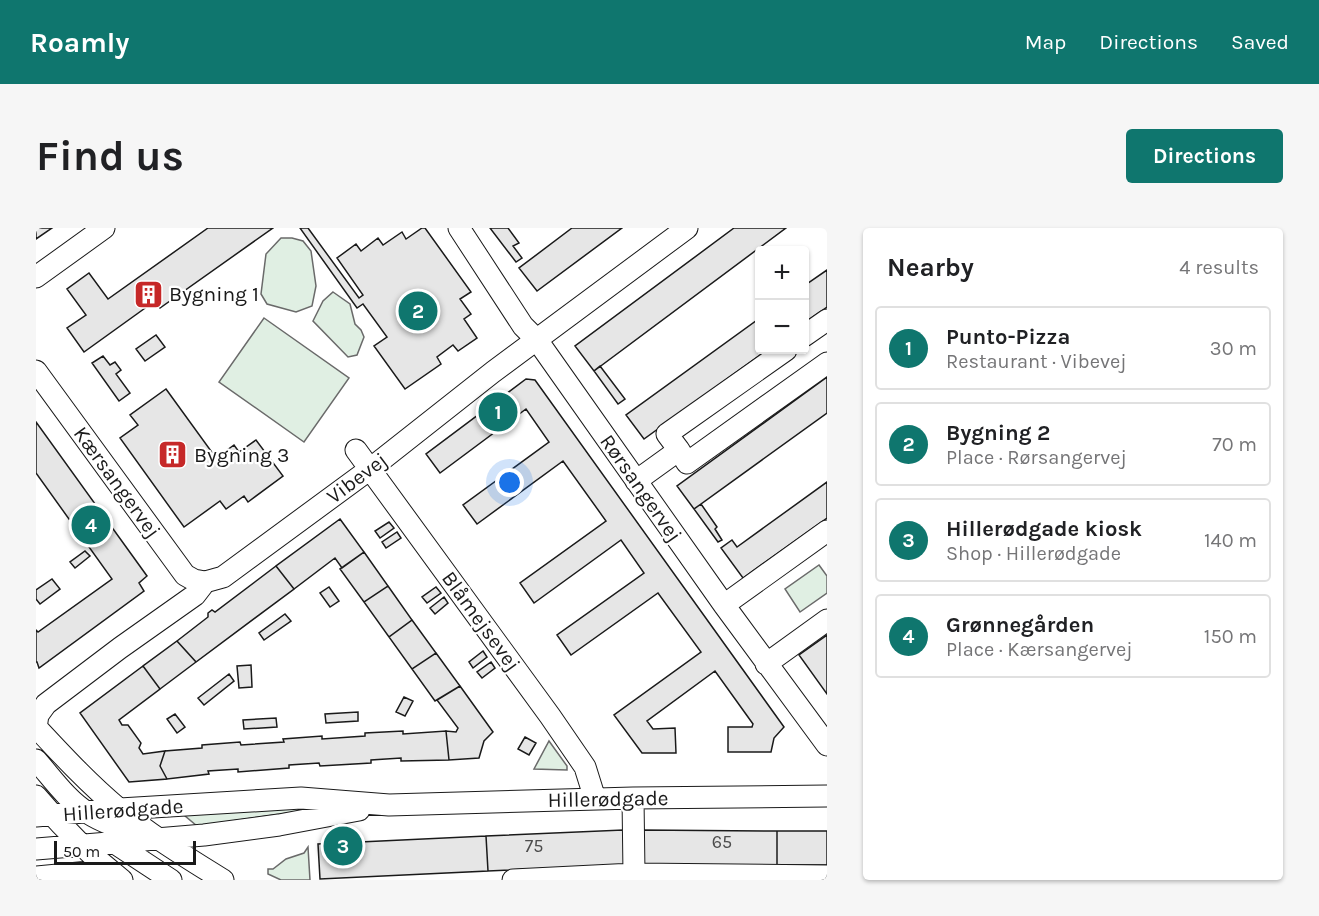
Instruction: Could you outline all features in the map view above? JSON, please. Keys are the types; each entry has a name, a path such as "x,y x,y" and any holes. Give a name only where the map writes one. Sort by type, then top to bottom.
{"street":[{"path":"36,277 104,228"},
{"name":"Rørsangervej","path":"459,228 523,326 537,340 766,664 827,745"},
{"name":"Vibevej","path":"36,728 38,715 46,704 195,595 205,582 223,577 370,469 493,372 687,228"},
{"path":"809,333 827,320"},
{"path":"780,354 667,434 687,462 827,363"},
{"name":"Kærsangervej","path":"36,371 185,575 205,582"},
{"name":"Blåmejsevej","path":"356,450 585,767 595,799"},
{"path":"636,481 679,450"},
{"path":"724,605 827,531"},
{"path":"766,664 827,620"},
{"path":"36,728 81,774 120,809 160,839 223,880"},
{"path":"36,760 64,793 87,813 108,824 160,839"},
{"path":"36,796 44,816 82,845 116,877"},
{"name":"Hillerødgade","path":"44,816 301,798 389,805 633,798 827,796"},
{"path":"633,798 634,874"},
{"name":"Hillerødgade","path":"36,849 204,835 389,805"},
{"path":"44,816 76,824 115,843 171,880"},
{"path":"513,880 634,874 827,876"},
{"path":"36,877 116,877"}],"green space":[{"path":"281,238 303,241 311,251 316,286 312,306 296,312 267,304 261,294 266,254"},
{"path":"333,292 350,304 355,324 364,337 357,355 348,357 313,321 323,301"},
{"path":"264,318 349,378 304,442 219,382"},
{"path":"819,565 827,576 827,593 800,612 785,589"},
{"path":"549,741 567,766 567,770 534,769"},
{"path":"303,807 302,811 197,826 184,815"},
{"path":"308,847 310,880 281,880 268,874 268,869 273,869 286,859 304,853"}],"building":[{"path":"36,228 52,228 36,239"},
{"name":"Bygning 1","path":"208,228 273,228 160,308 155,301 84,352 67,328 86,315 67,289 89,273 108,299"},
{"path":"300,228 308,228 359,298 363,295 337,258 356,244 361,251 378,238 383,245 402,232 406,239 425,228 471,292 460,299 471,314 464,319 477,338 458,351 453,345 437,357 441,364 405,389 374,346 387,337 363,304 357,308"},
{"path":"490,228 508,228 519,243 513,246 522,258 516,262"},
{"path":"572,228 622,228 537,291 519,268"},
{"path":"734,228 786,228 762,246 755,246 755,251 594,371 575,346"},
{"path":"827,270 827,307 809,320 809,300 809,283"},
{"path":"755,322 755,354 761,354 644,439 626,415"},
{"path":"156,335 165,347 145,361 136,349"},
{"path":"103,356 110,365 115,362 121,370 116,374 130,393 119,401 92,363"},
{"path":"600,366 625,399 618,404 594,371"},
{"path":"827,377 827,413 694,509 677,486"},
{"path":"526,379 535,380 784,727 774,738 771,752 728,752 728,727 752,727 753,724 715,671 647,721 653,729 675,728 676,753 642,753 614,715 701,652 658,593 571,655 557,635 644,573 621,540 534,603 520,583 606,521 563,461 477,524 463,505 549,442 526,409 440,473 426,454"},
{"name":"Bygning 3","path":"166,389 216,458 234,445 239,452 256,440 283,476 248,502 244,496 226,509 220,501 184,527 120,438 138,425 130,415"},
{"path":"36,422 147,576 139,583 144,591 39,668 36,662 36,630 38,632 112,579 36,473"},
{"path":"827,482 827,518 743,578 721,548 732,540 737,547"},
{"path":"701,504 717,527 715,529 722,540 718,542 694,509"},
{"path":"340,519 364,552 342,568 335,558 294,589 276,566"},
{"path":"389,522 394,528 380,538 375,531"},
{"path":"397,532 401,538 386,548 382,542"},
{"path":"85,551 90,556 75,568 70,562"},
{"path":"364,552 388,586 364,602 340,569"},
{"path":"276,566 294,589 196,662 177,641 208,617 208,613 212,610 215,612"},
{"path":"52,579 60,589 40,604 36,599 36,590"},
{"path":"388,586 412,620 389,637 364,602"},
{"path":"329,587 339,601 330,607 320,593"},
{"path":"436,587 441,593 427,603 422,597"},
{"path":"444,597 448,603 435,614 430,608"},
{"path":"285,614 291,621 264,640 259,633"},
{"path":"412,620 436,653 412,669 389,637"},
{"path":"827,635 827,694 799,655"},
{"path":"177,641 196,662 160,689 143,666"},
{"path":"483,651 487,657 473,668 469,662"},
{"path":"436,653 460,686 435,701 412,669"},
{"path":"491,662 495,668 482,678 477,672"},
{"path":"251,665 252,687 239,688 237,666"},
{"path":"143,666 160,689 119,720 122,725 128,725 141,743 139,748 143,754 165,751 160,766 167,779 129,782 80,713"},
{"path":"229,674 234,681 204,705 198,698"},
{"path":"460,686 493,732 484,741 479,758 449,760 446,731 456,732 458,728 437,700"},
{"path":"404,697 413,701 405,716 396,712"},
{"path":"358,712 358,721 326,723 325,714"},
{"path":"175,714 185,727 177,733 167,719"},
{"path":"276,718 277,727 244,729 243,720"},
{"path":"403,731 403,734 446,731 449,760 401,761 401,758 371,760 371,763 289,765 289,768 238,772 238,769 208,771 209,774 167,779 160,766 165,751 202,748 202,745 240,742 241,745 284,742 283,739 322,736 322,739"},
{"path":"525,737 536,743 529,755 518,749"},
{"path":"623,830 625,865 488,871 486,836"},
{"path":"641,830 777,831 777,865 641,865"},
{"path":"777,831 827,831 827,865 777,865"},
{"path":"486,836 488,871 320,879 318,844"}],"place":[{"name":"Bygning 1","path":"148,294"},
{"name":"Bygning 2","path":"418,311"},
{"name":"Punto-Pizza","path":"498,412"},
{"name":"Bygning 3","path":"173,455"},
{"name":"Grønnegården","path":"91,525"},
{"name":"Hillerødgade kiosk","path":"343,846"}]}
